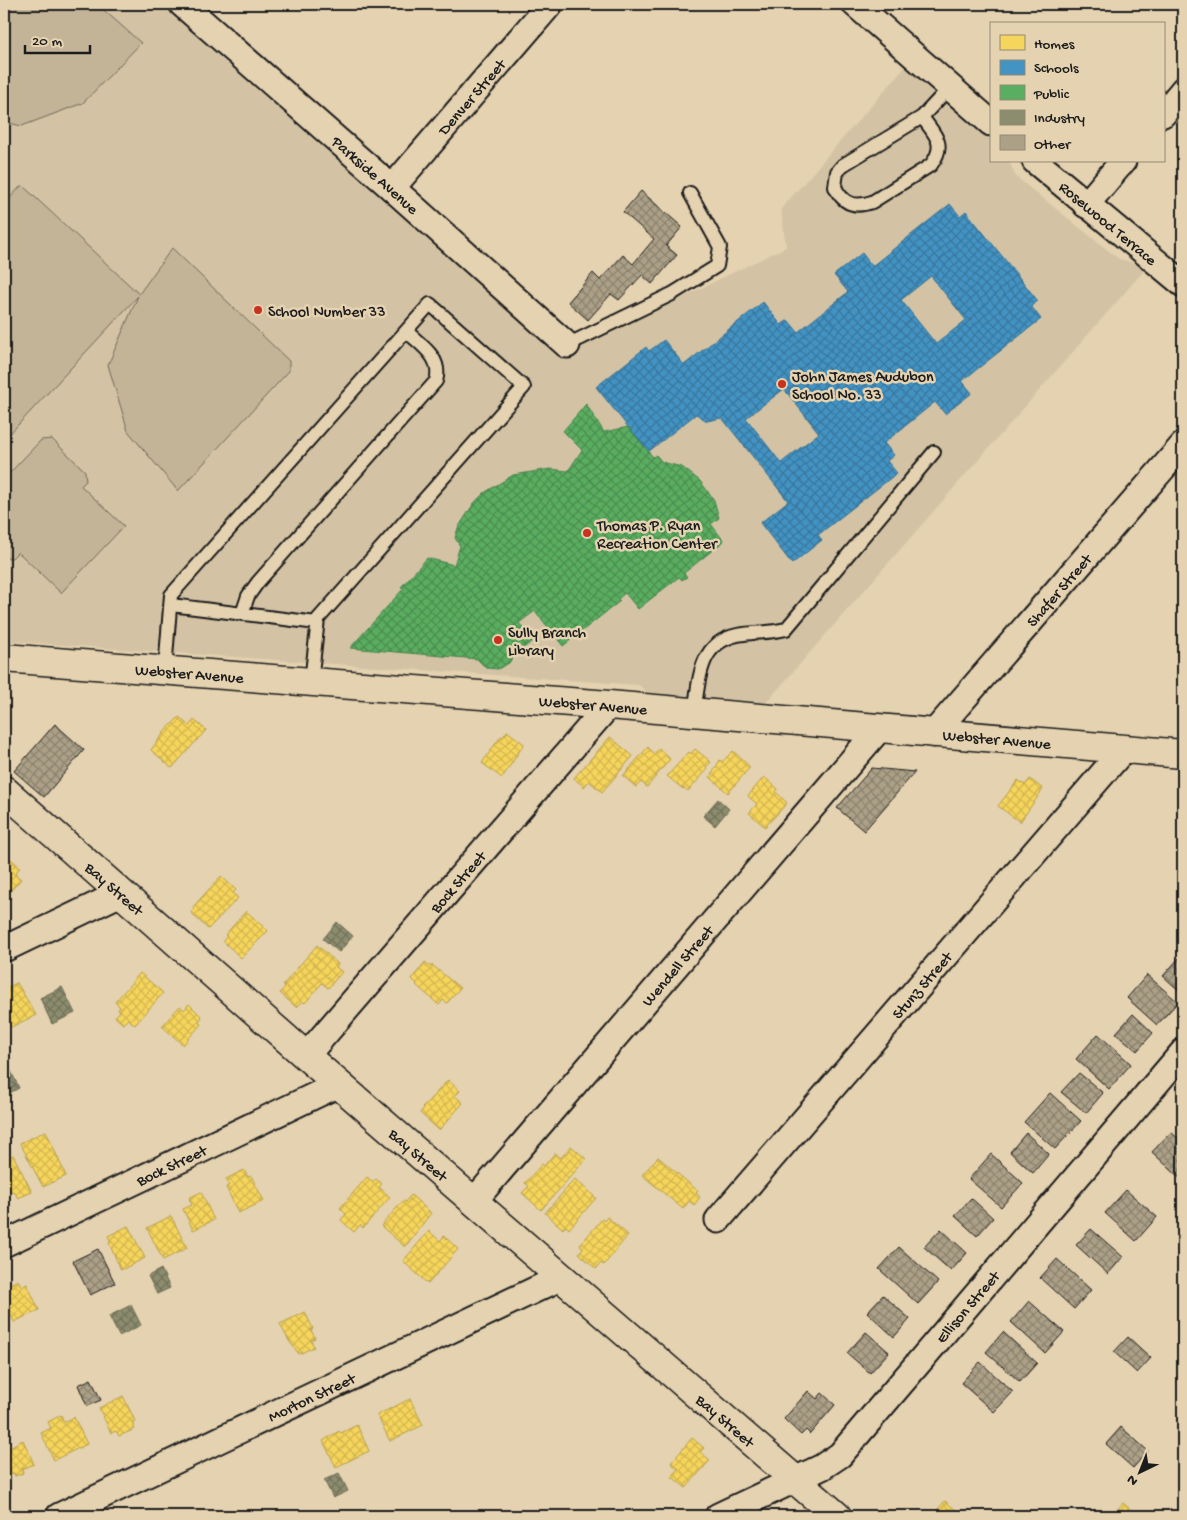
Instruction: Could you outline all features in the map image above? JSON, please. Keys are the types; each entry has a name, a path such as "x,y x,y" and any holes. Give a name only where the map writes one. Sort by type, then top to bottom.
{"street":[{"name":"Denver Street","path":"392,188 550,4"},
{"path":"855,4 990,122"},
{"name":"Parkside Avenue","path":"197,8 392,188 567,345"},
{"path":"1164,113 1183,90"},
{"name":"Rosewood Terrace","path":"1036,162 1183,284"},
{"path":"1086,205 1122,162"},
{"name":"Shafer Street","path":"933,734 1183,445"},
{"name":"Webster Avenue","path":"4,658 609,705 1183,754"},
{"name":"Bock Street","path":"306,1056 609,705"},
{"name":"Wendell Street","path":"474,1201 879,729"},
{"name":"Stunz Street","path":"718,1220 1124,749"},
{"name":"Bay Street","path":"4,790 338,1084 837,1516"},
{"path":"4,949 121,893"},
{"name":"Ellison Street","path":"718,1516 822,1467 840,1456 1183,1052"},
{"name":"Bock Street","path":"4,1244 338,1084"},
{"name":"Morton Street","path":"59,1516 562,1277"}],"lane":[{"path":"922,117 938,138 940,147 937,157 931,165 872,202 853,205 845,202 835,187 837,172 842,165 922,117 950,88"},
{"path":"567,345 672,294 717,266 720,247 690,193"},
{"path":"166,670 171,595 430,304 524,386 318,619 311,682"},
{"path":"242,614 248,596 258,582 436,381 439,371 436,359 406,331"},
{"path":"694,712 700,673 708,650 720,640 731,636 765,634 786,629 934,452"},
{"path":"171,606 317,623"}],"shaded area":[{"name":"School Number 33","path":"4,4 162,4 563,355 786,247 781,209 906,66 990,139 990,162 1009,162 1016,177 1119,259 1148,266 764,705 650,695 639,685 4,641"},
{"path":"4,4 97,4 141,43 83,103 22,126 4,122"},
{"path":"22,185 139,294 172,248 289,361 289,371 178,491 128,431 108,365 138,296 4,440 4,204"},
{"path":"52,439 85,471 86,481 81,486 124,526 61,593 18,552 12,558 4,558 4,479 41,440"}],"building: Homes":[{"path":"179,717 189,726 194,720 206,730 172,768 151,750 166,730"},
{"path":"507,731 524,744 502,778 482,763 501,736 503,737"},
{"path":"610,737 633,756 602,792 589,781 584,787 574,778"},
{"path":"648,747 654,754 659,748 670,759 647,787 641,782 636,787 623,776"},
{"path":"695,749 711,762 706,767 708,769 688,791 667,776 689,752 691,754"},
{"path":"733,751 750,767 728,793 710,777 720,760 722,762"},
{"path":"764,777 778,789 776,792 787,803 765,827 749,813 757,804 748,796"},
{"path":"1030,779 1043,789 1020,822 998,806 1018,780 1025,785"},
{"path":"6,855 20,867 15,874 21,879 7,895 11,898 6,903 4,902 4,858"},
{"path":"221,876 236,890 233,893 238,898 208,929 191,913 194,909 193,907"},
{"path":"246,911 268,931 241,958 223,941 227,936 225,935"},
{"path":"317,945 338,964 336,967 342,972 328,988 322,983 305,1003 302,1001 296,1007 280,993 285,987 283,985"},
{"path":"425,962 431,967 432,965 460,988 447,1003 443,1000 439,1005 416,985 412,979"},
{"path":"140,973 163,993 135,1025 128,1019 123,1024 115,1017 120,1011 118,1010 120,1007 115,1002"},
{"path":"17,983 36,1015 11,1027 4,1011 4,989"},
{"path":"189,1004 202,1017 198,1022 201,1024 183,1045 162,1026 180,1006 184,1010"},
{"path":"448,1080 460,1091 455,1096 463,1103 439,1130 420,1113 422,1108"},
{"path":"46,1131 66,1176 43,1187 20,1143"},
{"path":"571,1146 586,1159 541,1210 522,1193 529,1186 525,1183 555,1153 561,1158"},
{"path":"13,1155 32,1192 18,1198 14,1191 4,1194 4,1159"},
{"path":"658,1157 698,1191 696,1193 700,1197 694,1205 689,1201 683,1209 642,1175"},
{"path":"244,1170 248,1177 251,1176 264,1201 238,1213 226,1187 229,1185 226,1179"},
{"path":"367,1177 373,1182 376,1179 382,1184 379,1187 390,1197 363,1228 360,1225 354,1232 341,1220 346,1214 340,1208"},
{"path":"575,1179 596,1198 569,1229 566,1226 563,1229 545,1213"},
{"path":"201,1192 214,1220 193,1230 183,1209 192,1205 189,1198"},
{"path":"411,1195 431,1213 405,1247 381,1226 403,1201 405,1202"},
{"path":"171,1216 187,1248 163,1260 147,1228"},
{"path":"607,1217 628,1235 604,1265 601,1263 596,1269 579,1253 583,1248 580,1245 602,1219 604,1221"},
{"path":"128,1226 145,1258 121,1270 109,1243 111,1242 108,1236"},
{"path":"429,1231 440,1241 444,1236 458,1249 428,1284 403,1261"},
{"path":"18,1280 21,1286 27,1284 39,1310 14,1322 4,1299 4,1287"},
{"path":"305,1312 313,1329 311,1330 315,1338 311,1340 314,1347 299,1354 280,1324"},
{"path":"123,1396 135,1421 132,1422 135,1429 119,1436 116,1431 111,1433 99,1408"},
{"path":"410,1399 423,1425 390,1441 377,1415"},
{"path":"61,1415 64,1422 74,1417 87,1444 54,1460 41,1433 51,1428 48,1422"},
{"path":"357,1425 369,1451 336,1467 323,1441 339,1431 341,1433"},
{"path":"692,1438 704,1448 700,1452 710,1460 686,1488 671,1476 678,1469 671,1463"},
{"path":"23,1440 34,1464 22,1469 23,1473 15,1476 14,1473 4,1478 4,1450"},
{"path":"945,1501 963,1516 932,1516"},
{"path":"1123,1503 1138,1516 1112,1516"}],"building: Schools":[{"name":"John James Audubon School No. 33","path":"950,204 960,216 966,211 1038,301 1031,306 1041,319 962,381 972,393 945,414 935,402 884,443 894,455 887,461 897,473 818,535 822,540 792,564 760,523 788,501 722,418 707,421 696,414 648,452 596,387 646,347 649,351 664,340 684,365 763,302 781,325 788,320 798,332 848,292 834,275 862,253 872,266","holes":["931,276 966,320 936,344 901,300","784,389 819,433 781,463 746,418"]}],"building: Public":[{"name":"Thomas P. Ryan Recreation Center","path":"586,404 604,432 628,427 653,457 656,455 662,462 682,467 700,481 714,500 719,518 711,524 724,541 684,573 687,577 682,580 679,577 638,609 625,593 618,599 620,601 563,646 535,611 519,623 533,641 519,651 515,647 509,663 498,669 486,668 477,659 350,648 404,588 401,587 427,558 454,565 460,546 455,538 458,528 474,503 484,493 513,475 550,469 568,471 582,450 563,431"}],"building: Industry":[{"path":"718,799 729,809 715,826 703,816"},
{"path":"337,922 353,936 339,952 323,939"},
{"path":"62,987 75,1013 52,1024 40,998"},
{"path":"10,1069 19,1088 4,1096 4,1073"},
{"path":"161,1269 170,1288 157,1294 148,1276"},
{"path":"131,1305 141,1325 119,1336 109,1316"},
{"path":"339,1473 348,1491 333,1498 324,1480"}],"building: Other":[{"path":"641,191 682,227 666,246 677,255 652,284 642,275 619,300 611,294 588,320 568,302 593,273 600,280 623,255 633,264 654,239 623,212"},
{"path":"55,724 84,750 44,797 14,771"},
{"path":"872,768 915,772 864,831 837,808"},
{"path":"1179,958 1183,961 1183,994 1163,976"},
{"path":"1147,975 1178,1002 1157,1025 1127,998"},
{"path":"1133,1014 1153,1033 1137,1051 1116,1033"},
{"path":"1098,1034 1131,1064 1109,1089 1076,1059"},
{"path":"1079,1073 1103,1093 1086,1113 1061,1092"},
{"path":"1050,1093 1081,1121 1055,1149 1024,1122"},
{"path":"1171,1132 1183,1143 1183,1181 1152,1152"},
{"path":"1026,1133 1049,1154 1033,1173 1010,1152"},
{"path":"991,1154 1023,1183 1001,1207 969,1179"},
{"path":"1126,1190 1157,1217 1136,1241 1105,1213"},
{"path":"971,1198 993,1218 977,1236 955,1216"},
{"path":"941,1229 967,1253 951,1271 924,1247"},
{"path":"1091,1229 1123,1257 1108,1274 1076,1245"},
{"path":"899,1247 938,1282 918,1304 879,1269"},
{"path":"98,1249 115,1283 90,1295 73,1261"},
{"path":"1057,1259 1091,1290 1074,1309 1040,1278"},
{"path":"883,1295 910,1319 894,1337 867,1312"},
{"path":"1029,1301 1064,1332 1045,1353 1011,1322"},
{"path":"866,1332 889,1352 870,1373 847,1353"},
{"path":"1003,1332 1037,1363 1020,1382 986,1352"},
{"path":"1128,1337 1151,1358 1137,1373 1114,1352"},
{"path":"980,1362 1013,1392 994,1412 961,1383"},
{"path":"91,1379 101,1400 87,1406 78,1385"},
{"path":"808,1391 817,1399 822,1393 835,1405 810,1434 806,1430 801,1435 784,1419"},
{"path":"1121,1427 1148,1451 1133,1468 1106,1444"}],"place":[{"name":"School Number 33","path":"258,310"},
{"name":"John James Audubon School No. 33","path":"782,384"},
{"name":"Thomas P. Ryan Recreation Center","path":"587,533"},
{"name":"Sully Branch Library","path":"498,640"}]}
